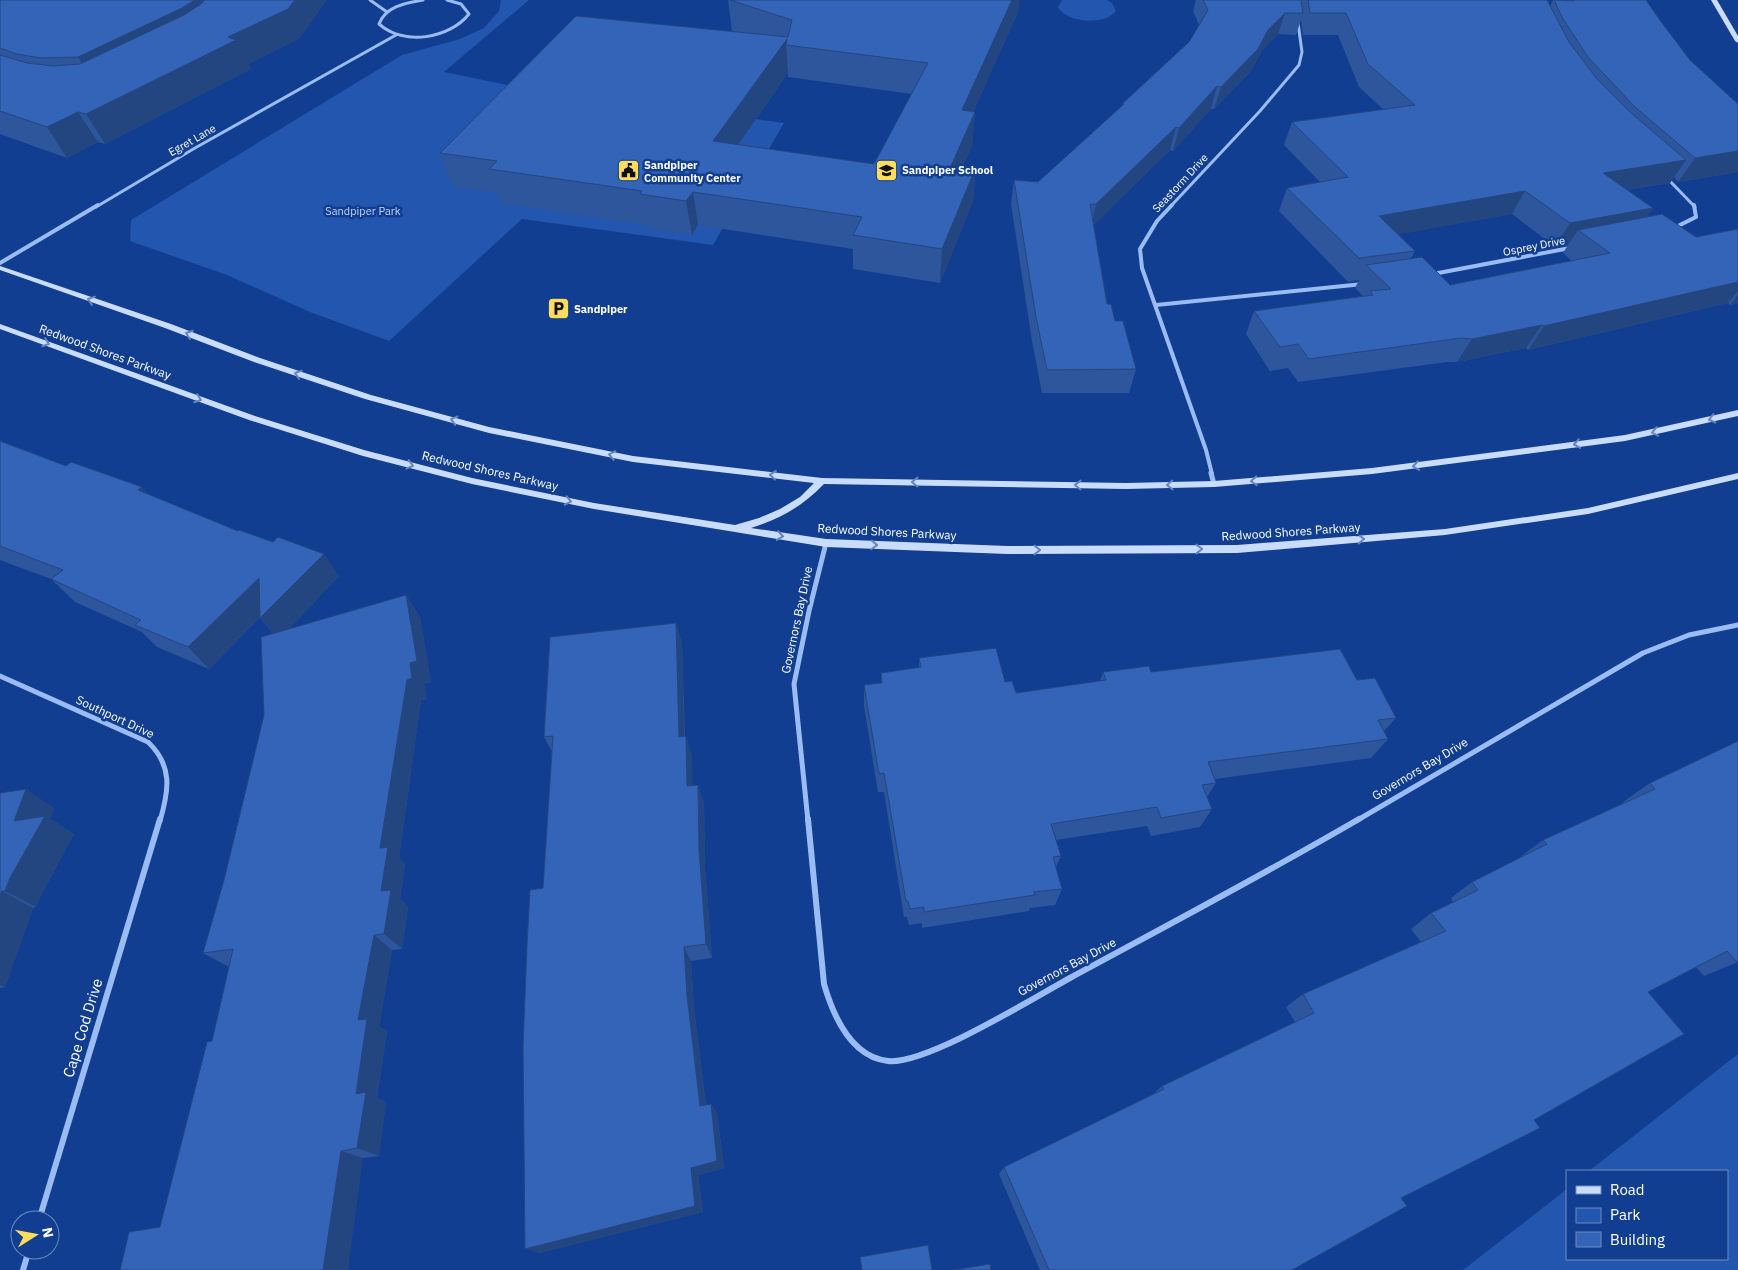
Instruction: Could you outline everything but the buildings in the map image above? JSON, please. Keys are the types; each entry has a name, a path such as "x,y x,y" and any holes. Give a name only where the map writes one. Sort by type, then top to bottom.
{"main road":[{"path":"1714,0 1738,41"},
{"path":"0,268 168,326 257,360 368,397 489,430 633,459 822,481 1126,486 1214,484 1372,472 1615,439 1738,413"},
{"name":"Redwood Shores Parkway","path":"0,326 252,418 363,453 472,481 594,506 826,543 1007,550 1237,549 1464,529 1588,511 1738,476"},
{"path":"734,529 772,518 807,498 822,481"}],"street":[{"path":"370,0 388,12"},
{"path":"423,0 411,1 388,12 380,18 379,24 383,30 396,35 419,37 434,35 459,26 466,20 469,14 467,8 461,3 447,0"},
{"name":"Seastorm Drive","path":"1214,484 1206,450 1142,268 1140,249 1157,221 1260,111 1299,65 1302,52 1297,17"},
{"name":"Egret Lane","path":"0,263 195,148 396,35"},
{"path":"1663,174 1695,206 1696,218 1678,227 1668,229"},
{"name":"Osprey Drive","path":"1426,275 1580,246"},
{"path":"1156,305 1372,283"},
{"name":"Governors Bay Drive","path":"826,543 794,684 824,984 831,1007 842,1029 864,1051 888,1061 911,1059 966,1034 1294,857 1643,653 1680,637 1708,629 1738,624"},
{"name":"Southport Drive","path":"0,676 148,742 157,748 164,758 168,773 166,793 153,844"},
{"name":"Cape Cod Drive","path":"42,1210 153,844"}],"green space":[{"name":"Sandpiper Park","path":"501,0 529,0 444,72 552,94 784,123 713,245 522,219 389,341 310,312 227,275 130,241 131,220 402,55 460,39 484,28 499,11"},
{"path":"1062,0 1107,0 1112,3 1116,11 1111,16 1103,19 1086,21 1062,12 1058,7"},
{"path":"1738,1054 1738,1270 1463,1270 1566,1190 1566,1260 1728,1260 1728,1170 1590,1170"}],"place":[{"name":"Sandpiper School","path":"886,170"},
{"name":"Sandpiper Community Center","path":"628,171"},
{"name":"Sandpiper","path":"558,309"}]}
